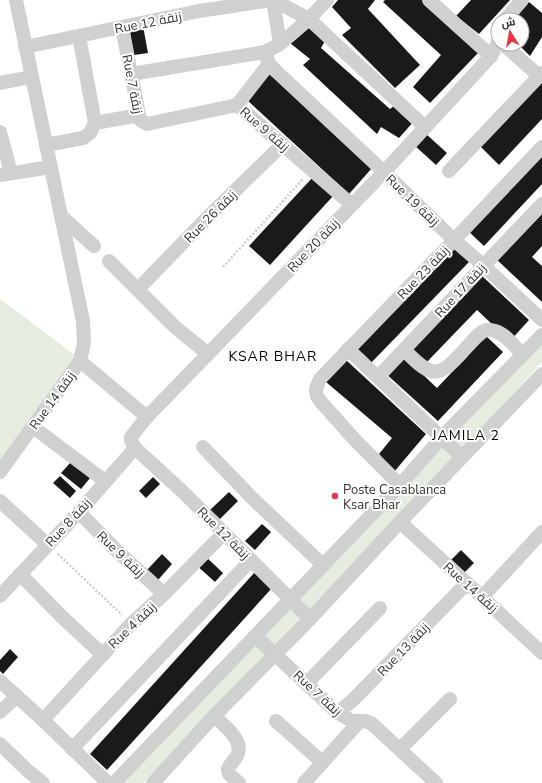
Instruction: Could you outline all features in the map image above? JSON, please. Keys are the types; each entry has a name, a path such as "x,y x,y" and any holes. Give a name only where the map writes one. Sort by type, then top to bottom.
{"street":[{"name":"Rue 14 زنقة","path":"0,472 80,361 84,343 83,321 16,0"},
{"name":"Rue 12 زنقة","path":"25,47 200,11 273,0"},
{"path":"273,0 309,19 425,127"},
{"path":"273,0 280,44"},
{"path":"237,105 267,58 327,0"},
{"path":"429,0 492,56"},
{"path":"512,12 522,0"},
{"name":"Rue 7 زنقة","path":"122,27 140,120 144,124 160,121"},
{"path":"46,145 83,138 90,133 95,124 79,36"},
{"name":"Rue 20 زنقة","path":"135,448 131,440 132,434 147,417 384,172 492,56 494,52"},
{"path":"449,171 540,74 513,52"},
{"path":"131,74 267,58"},
{"name":"Rue 19 زنقة","path":"267,58 285,79 454,240 542,320"},
{"path":"0,83 31,77"},
{"name":"Rue 9 زنقة","path":"160,121 237,105 352,205"},
{"path":"95,124 139,115"},
{"path":"0,132 5,174 51,167"},
{"name":"Rue 26 زنقة","path":"138,290 212,212 283,144"},
{"name":"Rue 23 زنقة","path":"400,485 355,440 321,402 316,390 317,386 320,379 348,349 542,147"},
{"name":"Rue 17 زنقة","path":"378,377 542,204"},
{"path":"61,216 94,246"},
{"path":"109,261 175,327 208,354"},
{"path":"404,350 424,368 431,371 438,371 444,369 482,332 488,329 497,331 523,355"},
{"path":"114,783 400,485 442,437 542,335"},
{"path":"348,349 462,457"},
{"path":"80,361 147,417"},
{"path":"153,783 214,716 310,619 400,522 542,374"},
{"path":"32,427 104,481"},
{"path":"203,447 252,498 323,566"},
{"name":"Rue 12 زنقة","path":"135,448 184,493 291,598 310,619"},
{"name":"Rue 8 زنقة","path":"0,596 79,512 104,481 135,448"},
{"path":"0,501 48,544"},
{"name":"Rue 9 زنقة","path":"79,512 115,549 164,594"},
{"name":"Rue 14 زنقة","path":"400,522 542,653"},
{"path":"482,597 542,532"},
{"name":"Rue 4 زنقة","path":"43,720 131,624 164,594 224,533"},
{"path":"72,749 251,560"},
{"path":"20,574 62,617 102,654"},
{"name":"Rue 13 زنقة","path":"338,713 354,699 467,583"},
{"path":"307,683 380,608"},
{"name":"Rue 7 زنقة","path":"255,636 338,713 349,720 359,722"},
{"path":"0,681 108,783"},
{"path":"0,712 17,696"},
{"path":"400,749 450,699"},
{"path":"214,716 234,736 238,744 237,755 228,769 229,774 240,783"},
{"path":"276,721 322,762"},
{"path":"304,783 359,722 365,721 371,723 436,783"},
{"path":"0,744 43,783"}],"path":[{"path":"223,267 311,169"},
{"path":"48,544 131,624"}],"shaded area":[{"path":"0,299 79,358 0,466"},
{"path":"542,343 542,362 454,458 143,783 119,783"}],"building":[{"path":"338,0 375,0 368,9 420,65 395,88 342,35 351,28 332,7"},
{"path":"385,0 423,0 478,53 430,103 413,87 441,55 383,2"},
{"path":"471,0 510,0 499,12 490,12 490,22 479,34 456,16"},
{"path":"529,2 542,13 542,37 530,56 526,52 530,52 530,12 519,12"},
{"path":"307,25 325,41 321,48 390,109 394,106 415,120 399,138 381,127 377,134 303,65 310,59 290,43"},
{"path":"143,26 148,53 134,55 129,28"},
{"path":"270,74 372,168 349,194 246,99"},
{"path":"542,80 542,119 499,165 480,146"},
{"path":"425,133 447,153 436,165 414,145"},
{"path":"542,148 542,184 484,246 466,229"},
{"path":"314,176 334,195 270,265 249,246"},
{"path":"542,210 542,246 532,257 542,266 542,302 496,259"},
{"path":"454,246 469,262 368,366 351,351"},
{"path":"480,274 529,320 510,341 477,310 424,365 408,350"},
{"path":"486,336 503,352 438,421 384,372 401,354 437,388"},
{"path":"346,360 426,434 394,472 379,454 392,438 326,382"},
{"path":"71,462 90,478 81,489 61,473"},
{"path":"60,476 76,491 70,498 53,483"},
{"path":"153,477 160,484 146,498 139,491"},
{"path":"229,492 238,501 220,519 210,510"},
{"path":"262,524 271,532 255,550 245,541"},
{"path":"461,550 474,563 463,574 449,562"},
{"path":"162,554 172,564 158,580 147,570"},
{"path":"204,555 223,573 215,582 195,564"},
{"path":"255,572 272,588 107,770 90,754"},
{"path":"10,649 18,657 3,674 0,671 0,660"}],"place":[{"name":"Poste Casablanca Ksar Bhar","path":"335,496"}],"district":[{"name":"KSAR BHAR","path":"273,356"},
{"name":"JAMILA 2","path":"466,435"}]}
